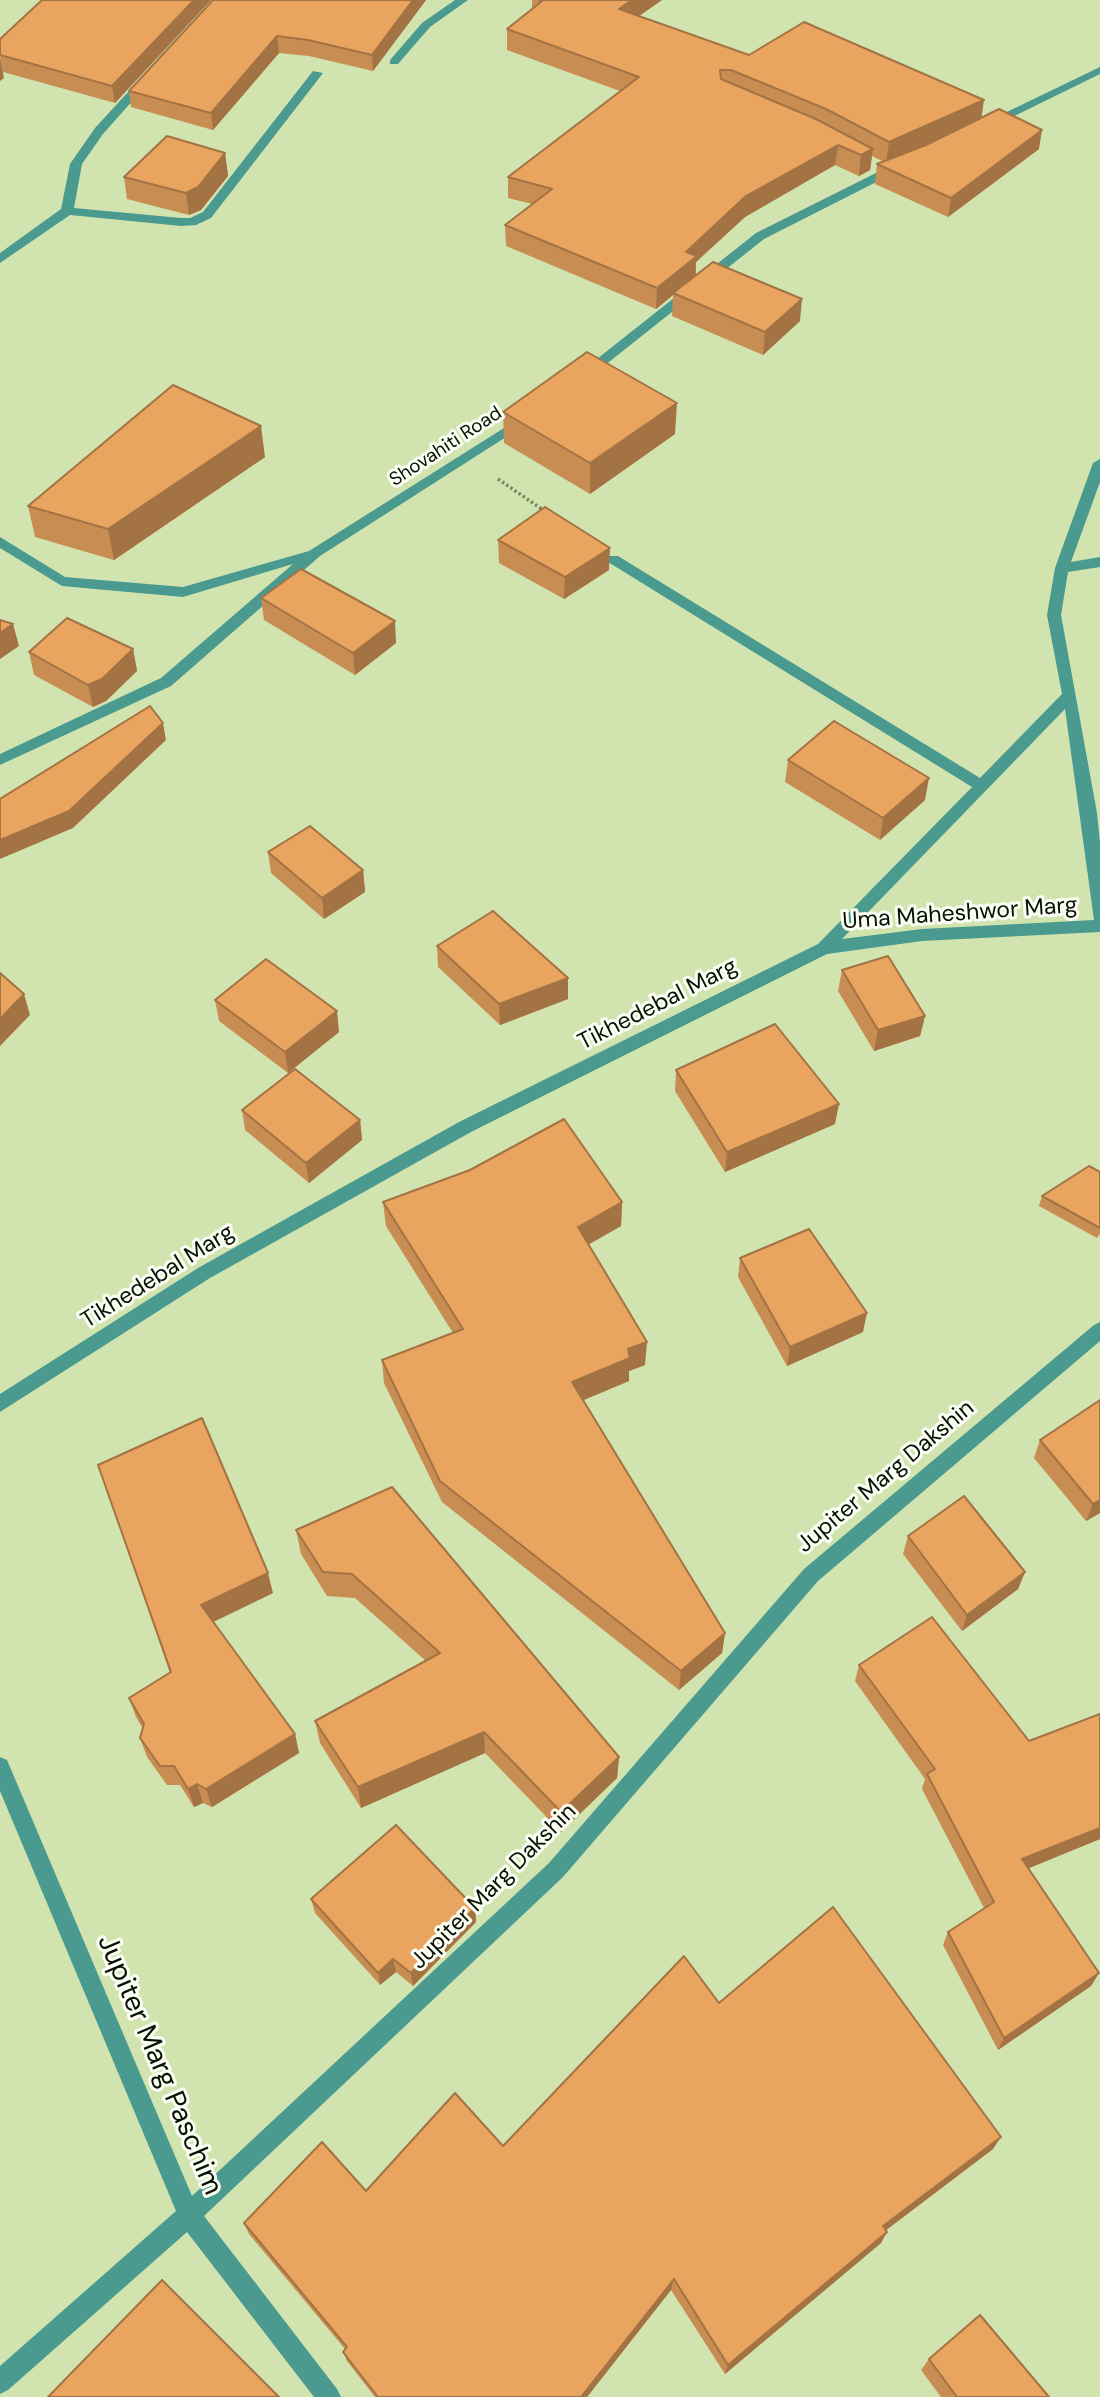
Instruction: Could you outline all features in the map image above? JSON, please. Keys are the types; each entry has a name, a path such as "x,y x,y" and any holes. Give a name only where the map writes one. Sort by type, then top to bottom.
{"street":[{"path":"394,62 426,25 462,0"},
{"path":"67,211 76,164 99,131 154,70"},
{"path":"978,129 1100,70"},
{"path":"0,259 67,211 181,222 192,222 207,215 317,73"},
{"path":"573,384 760,236 879,167 907,163"},
{"name":"Shovahiti Road","path":"0,760 166,682 315,553 531,414"},
{"path":"1100,463 1062,568 1054,615 1070,695 1100,916"},
{"path":"0,542 62,581 183,592 315,553"},
{"path":"613,559 982,786"},
{"path":"1062,568 1100,562"},
{"name":"Tikhedebal Marg","path":"0,1404 204,1273 465,1127 824,948 1070,695"},
{"name":"Uma Maheshwor Marg","path":"824,948 922,935 1100,926"},
{"name":"Jupiter Marg Dakshin","path":"0,2382 189,2215 556,1870 811,1576 1100,1330"},
{"name":"Jupiter Marg Paschim","path":"0,1767 189,2215 329,2397"}],"path":[{"path":"506,485 549,514"}],"building":[{"path":"42,0 194,0 112,86 0,55 0,39"},
{"path":"213,0 413,0 372,55 308,40 277,36 211,113 129,91"},
{"path":"539,0 632,0 619,9 749,55 804,22 984,100 889,142 826,109 731,70 720,70 721,79 816,119 873,149 861,155 838,145 746,196 686,252 697,256 657,288 505,225 552,189 508,177 639,77 507,29 542,1"},
{"path":"999,109 1042,130 951,198 877,164 926,145"},
{"path":"167,136 225,153 198,187 186,193 124,177"},
{"path":"713,262 802,299 765,332 673,293"},
{"path":"587,352 677,403 590,463 503,412"},
{"path":"173,385 261,426 108,529 28,506"},
{"path":"545,507 610,548 565,577 498,540"},
{"path":"301,569 395,621 353,653 261,598"},
{"path":"67,618 133,649 102,679 88,685 29,652"},
{"path":"0,620 13,624 0,633"},
{"path":"150,706 163,723 69,811 0,840 0,799"},
{"path":"834,721 929,778 883,818 788,760"},
{"path":"310,826 363,870 322,898 268,852"},
{"path":"493,911 568,978 499,1004 437,946"},
{"path":"888,956 925,1016 878,1030 842,970"},
{"path":"266,959 337,1011 285,1052 215,1000"},
{"path":"0,973 24,994 0,1019"},
{"path":"775,1024 839,1104 727,1152 676,1070"},
{"path":"295,1069 360,1120 306,1163 242,1110"},
{"path":"564,1119 622,1202 578,1227 647,1342 628,1349 630,1358 572,1382 725,1633 681,1671 440,1481 382,1360 463,1329 383,1202 470,1170"},
{"path":"1089,1166 1100,1172 1100,1228 1042,1196"},
{"path":"809,1229 867,1313 790,1347 740,1258"},
{"path":"1100,1400 1100,1500 1093,1504 1040,1440"},
{"path":"202,1418 268,1573 201,1605 295,1734 206,1789 197,1784 188,1789 174,1766 160,1766 140,1738 144,1724 129,1698 171,1672 98,1465"},
{"path":"392,1487 619,1757 561,1812 484,1732 358,1787 315,1721 440,1653 352,1574 323,1572 296,1530"},
{"path":"964,1496 1025,1572 967,1615 908,1536"},
{"path":"932,1617 1029,1741 1100,1714 1100,1828 1022,1859 1099,1973 1004,2038 948,1932 994,1902 927,1774 935,1769 859,1665"},
{"path":"396,1825 475,1908 411,1973 393,1959 378,1973 311,1899"},
{"path":"833,1907 1001,2137 883,2226 887,2232 728,2365 674,2279 581,2397 378,2397 343,2352 347,2347 244,2223 322,2142 366,2191 455,2093 503,2146 684,1956 719,2003"},
{"path":"162,2280 279,2397 48,2397"},
{"path":"980,2315 1049,2397 957,2397 929,2359"}]}
